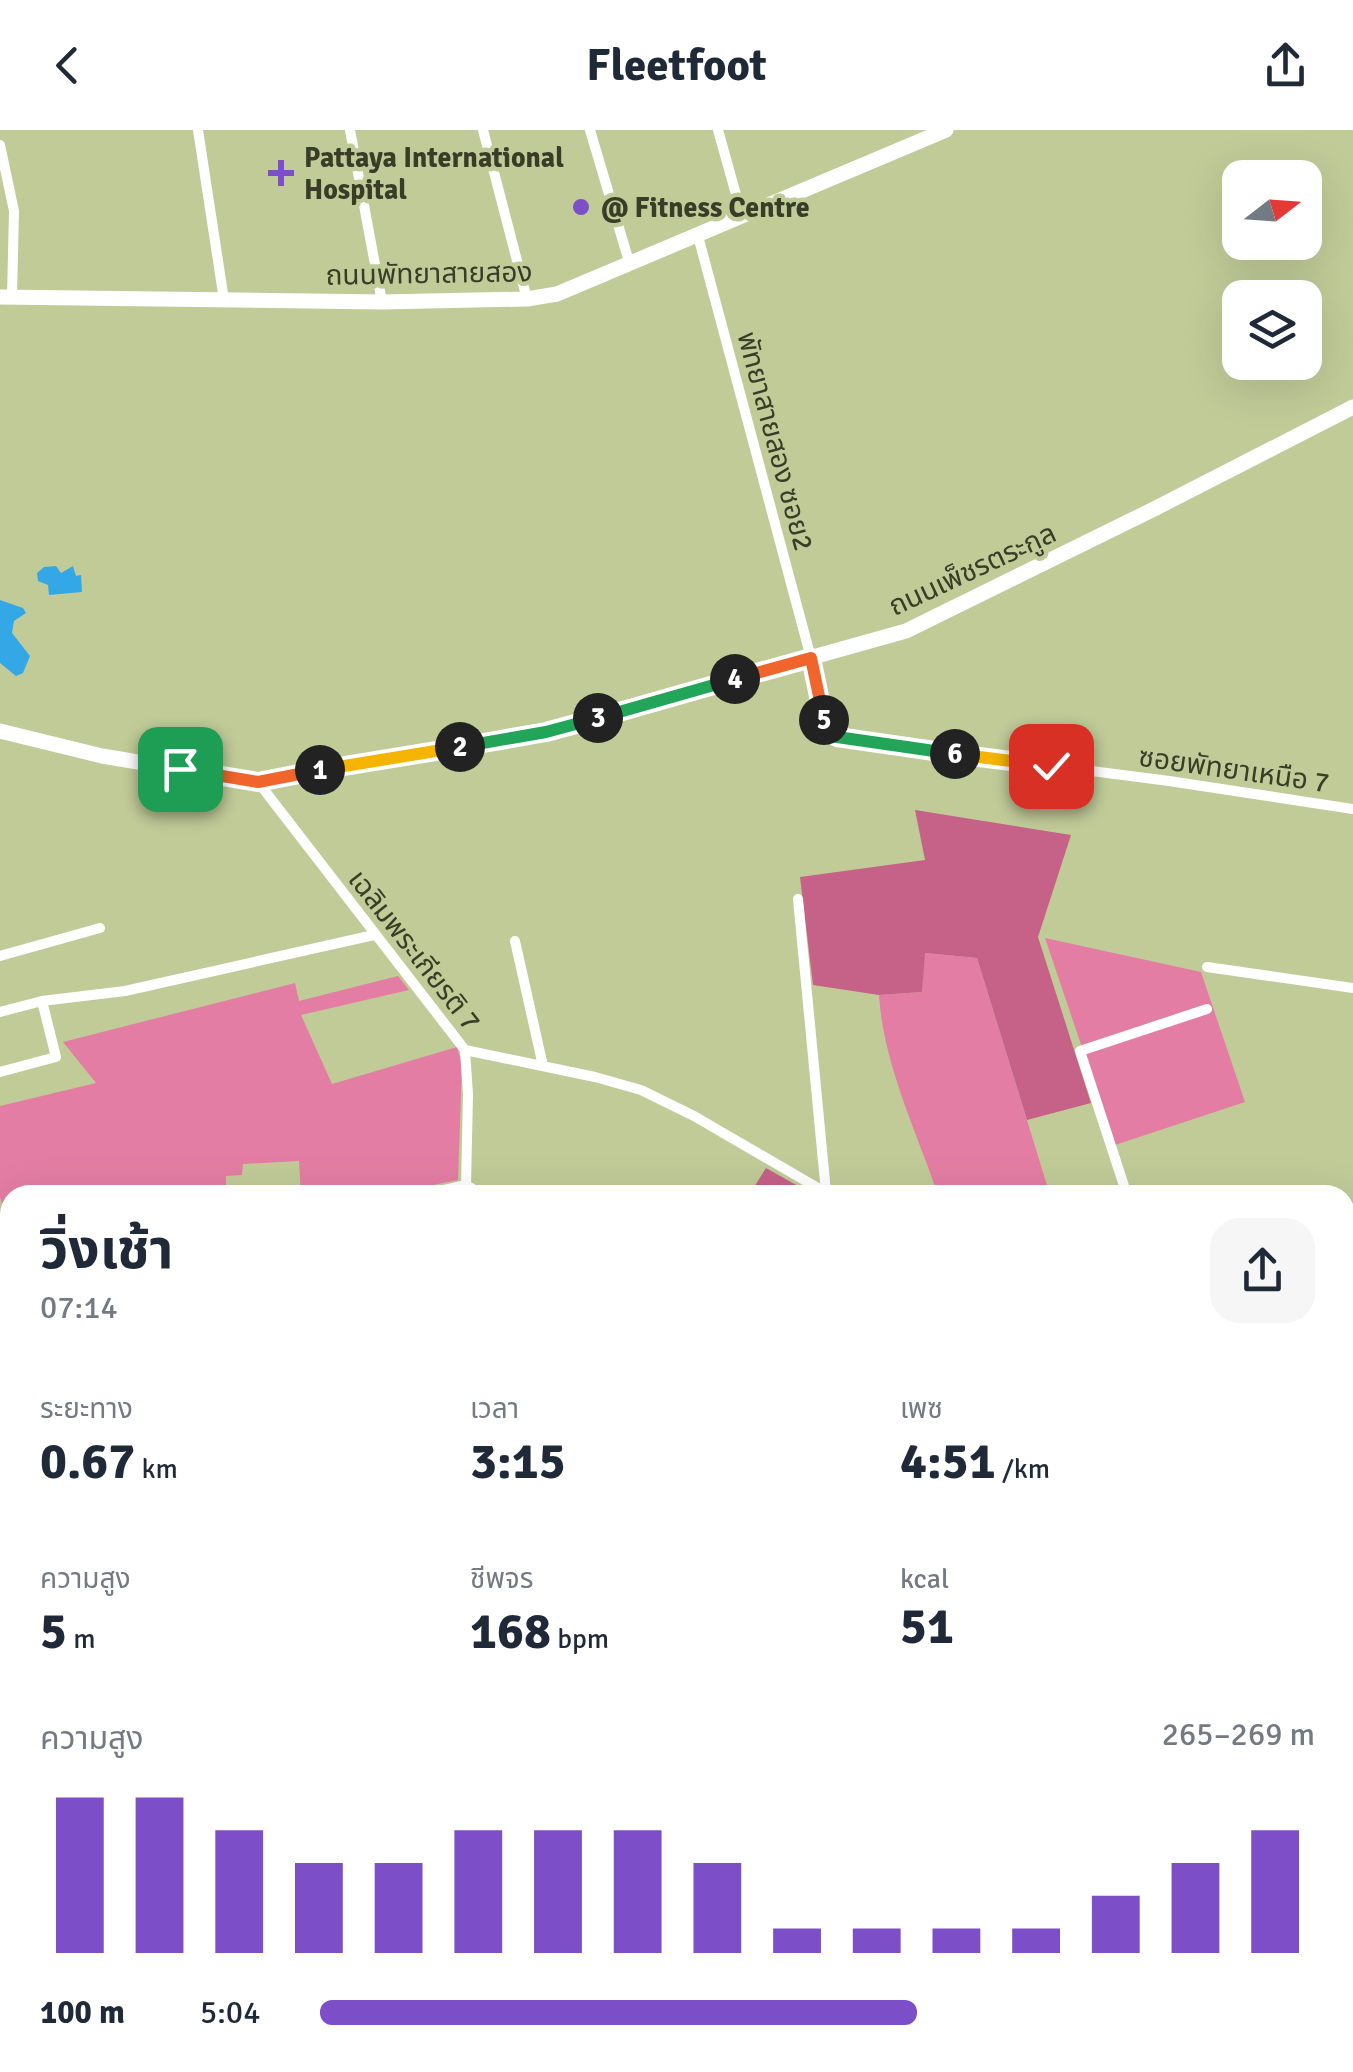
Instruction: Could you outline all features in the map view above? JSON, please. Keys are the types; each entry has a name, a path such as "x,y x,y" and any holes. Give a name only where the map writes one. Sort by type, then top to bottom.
{"street":[{"path":"198,130 224,300"},
{"path":"350,130 382,302"},
{"path":"483,130 527,299"},
{"path":"590,130 630,265"},
{"path":"718,130 742,216"},
{"name":"ถนนพัทยาสายสอง","path":"6,297 382,302 527,299 557,294 946,130"},
{"path":"0,146 14,211 6,297"},
{"name":"พัทยาสายสอง ซอย2","path":"698,236 811,658"},
{"name":"ถนนเพ็ชรตระกูล","path":"0,730 102,756 258,782 546,732 928,622 1352,407"},
{"name":"ซอยพัทยาเหนือ 7","path":"811,658 826,729 837,737 1353,809"},
{"name":"เฉลิมพระเกียรติ 7","path":"258,782 465,1050 468,1185"},
{"path":"798,899 827,1185"},
{"path":"0,956 100,928"},
{"path":"0,1010 125,991 374,935"},
{"path":"515,941 544,1066"},
{"path":"1208,967 1353,988"},
{"path":"0,1072 56,1057 42,1001"},
{"path":"1124,1185 1080,1051 1206,1009"},
{"path":"465,1050 641,1090 814,1185"}],"shaded area":[{"path":"915,810 1071,835 1038,937 1091,1103 1027,1120 977,958 925,953 922,992 879,995 813,985 800,877 925,860"},
{"path":"1045,938 1201,972 1245,1102 1115,1145"},
{"path":"924,953 977,958 1047,1185 934,1185 894,1071 879,995 922,992"},
{"path":"398,976 409,990 301,1015 332,1084 457,1047 462,1065 458,1180 433,1185 300,1185 299,1161 243,1164 242,1175 226,1176 226,1185 0,1185 0,1106 96,1083 63,1042 295,983 299,1001"},
{"path":"766,1168 796,1185 755,1185"}],"water":[{"path":"56,566 61,573 73,566 76,576 81,575 82,592 49,595 48,585 38,581 37,573 44,567"},
{"path":"0,600 23,608 26,613 14,621 12,633 30,656 23,673 16,676 0,663"}],"place":[{"name":"Pattaya International Hospital","path":"281,173"},
{"name":"@ Fitness Centre","path":"581,207"}],"route":[{"path":"180,769 258,782 517,738 811,658 826,729 837,737 1051,766"}]}
